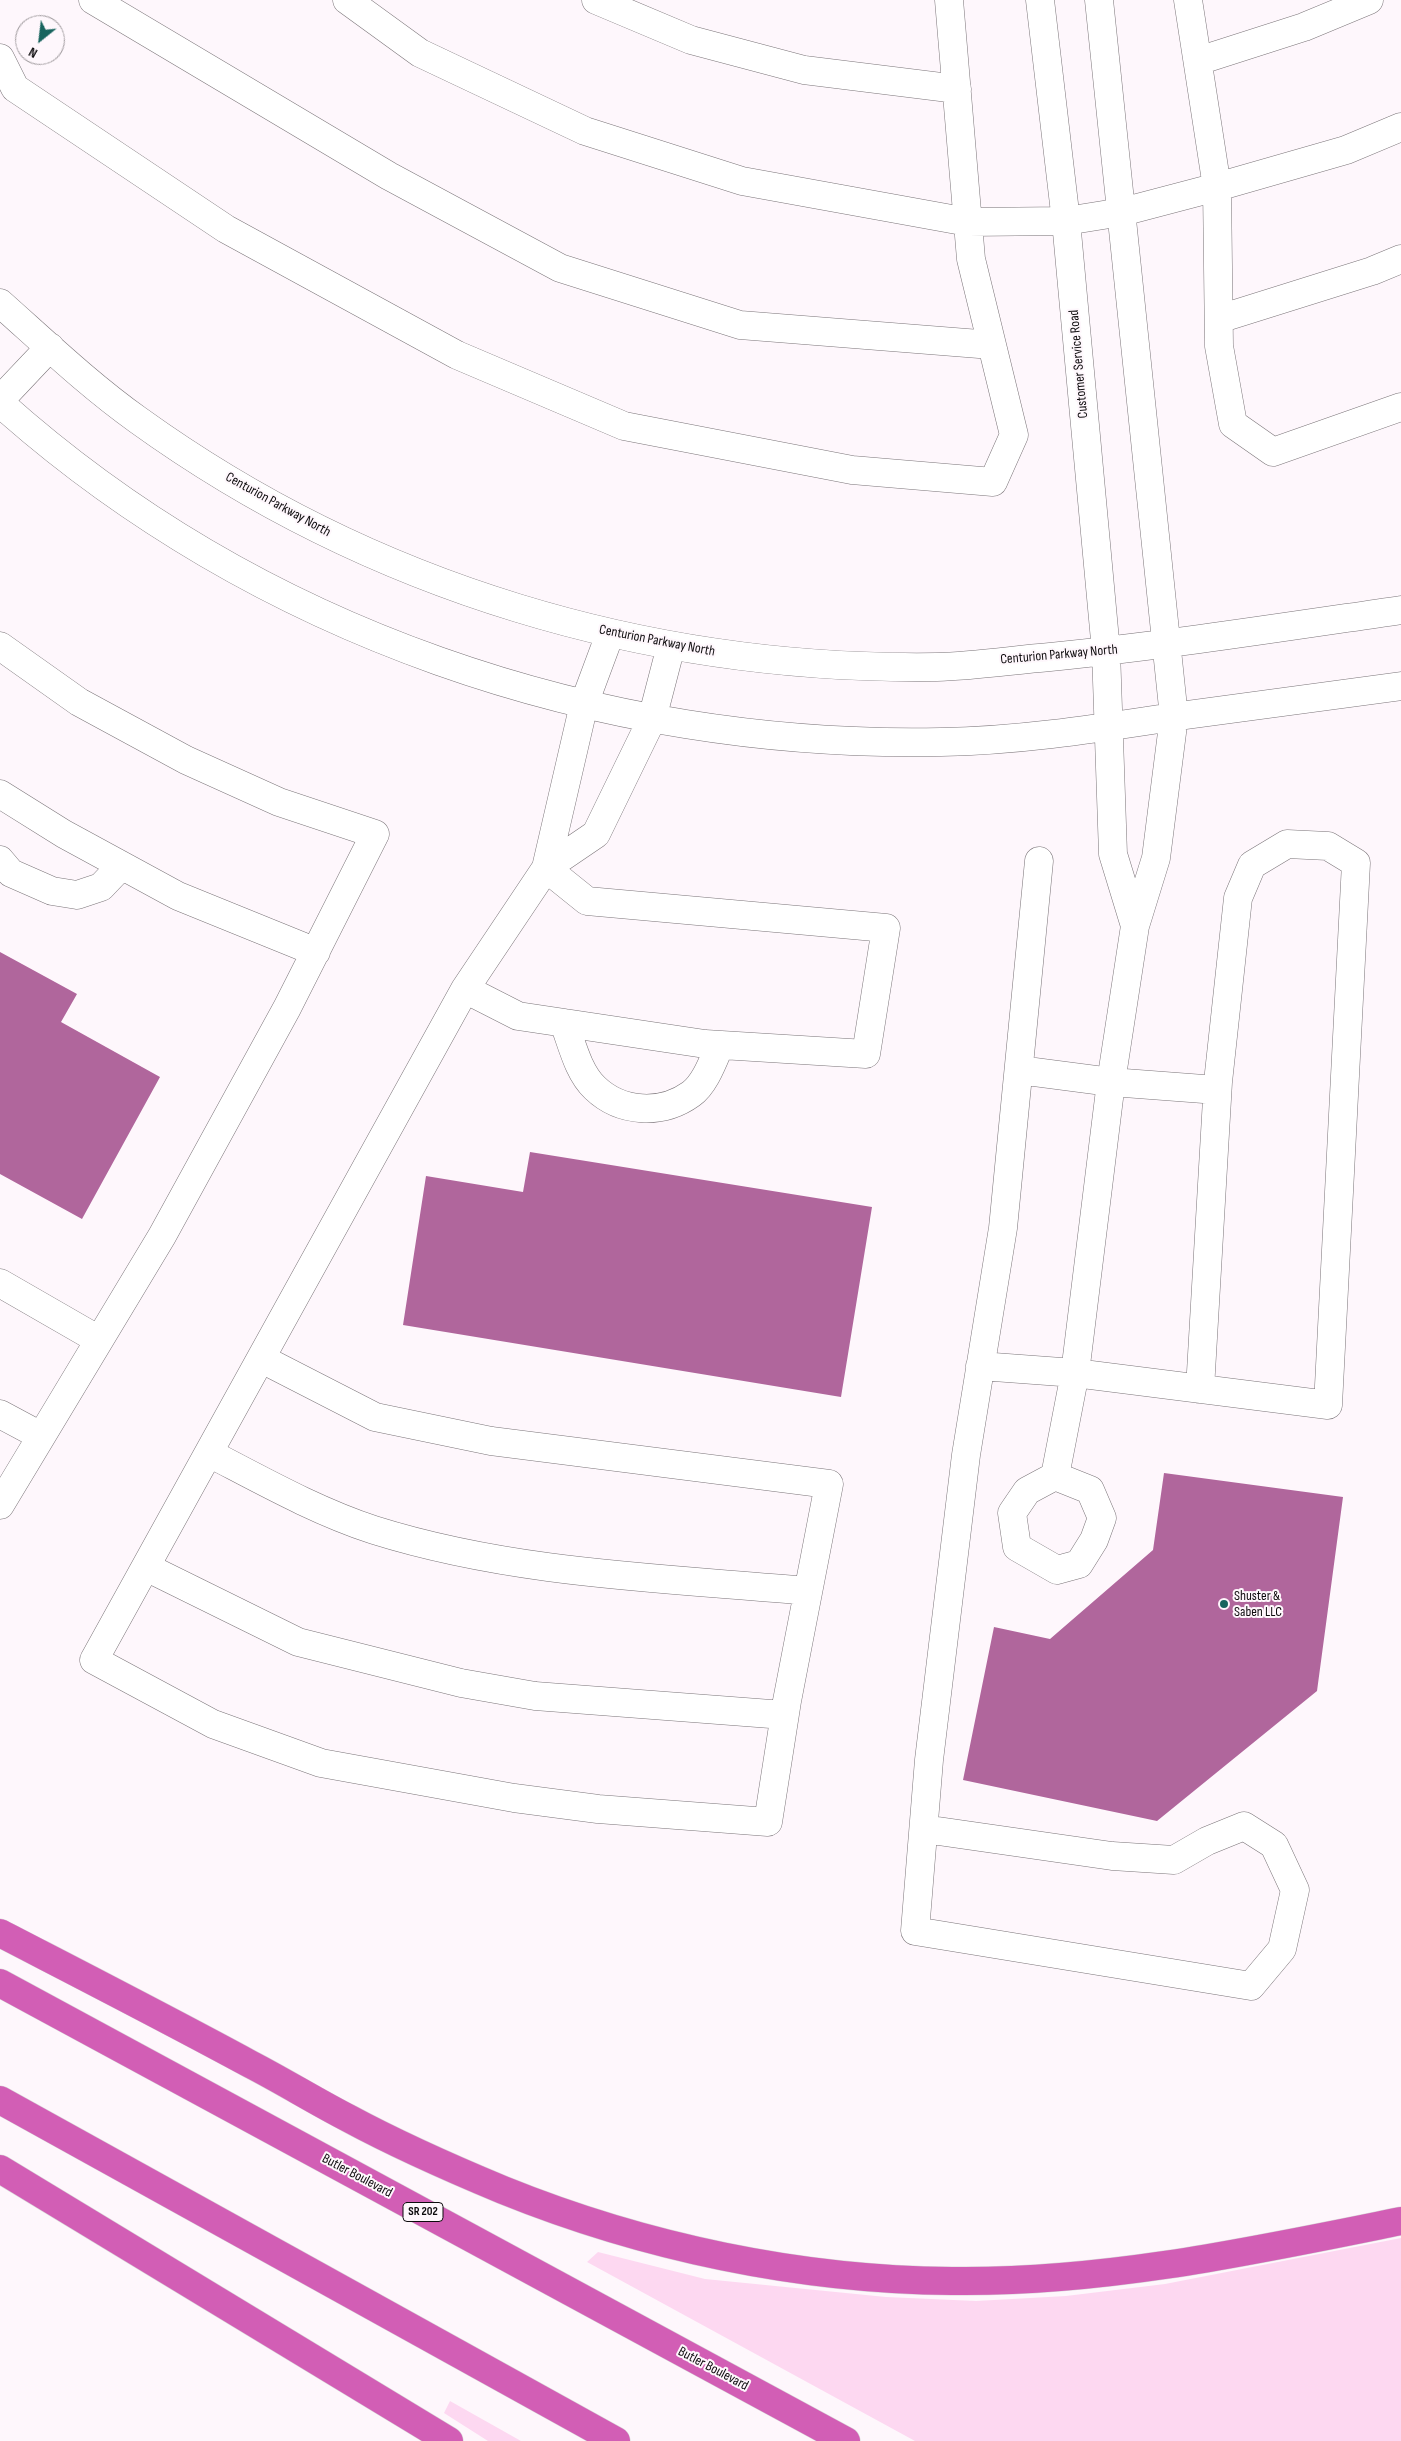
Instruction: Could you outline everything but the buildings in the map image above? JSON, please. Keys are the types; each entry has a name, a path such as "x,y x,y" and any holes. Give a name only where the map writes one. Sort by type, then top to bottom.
{"highway":[{"path":"0,1933 252,2065 347,2118 424,2155 505,2190 586,2220 734,2258 858,2276 951,2282 1007,2281 1188,2263 1401,2221"},
{"name":"Butler Boulevard","path":"0,1983 846,2441"},
{"path":"0,2100 616,2441"},
{"path":"0,2169 449,2441"}],"street":[{"path":"93,0 389,176 560,268 740,325 992,345"},
{"path":"346,0 420,53 585,131 742,181 968,222 1066,221 1122,212 1346,150 1401,127"},
{"path":"596,0 691,40 804,70 956,89"},
{"path":"0,58 15,88 226,229 457,355 624,426 852,470 993,482 1014,435 971,259 949,0"},
{"name":"Customer Service Road","path":"1040,0 1066,221 1106,651 1113,854 1135,926"},
{"path":"1055,1476 1075,1373 1110,1082 1135,926 1156,858 1174,717 1122,212 1098,0"},
{"path":"1188,0 1217,187 1219,346 1233,424 1273,452 1401,407"},
{"path":"1198,61 1304,27 1369,0"},
{"path":"1219,319 1372,271 1401,259"},
{"name":"Centurion Parkway North","path":"2,307 91,384 138,420 237,484 313,526 369,554 506,605 610,634 671,646 804,663 940,667 1166,644 1401,610"},
{"path":"50,347 0,402 43,442 95,482 199,549 279,594 339,623 484,678 584,704 698,727 799,739 942,742 1109,728 1174,717 1401,686"},
{"path":"262,1359 374,1416 491,1441 829,1484 784,1715 768,1822 598,1810 514,1798 321,1763 213,1724 94,1660 465,989 546,868 584,704 610,634"},
{"path":"0,646 79,702 186,760 279,802 376,834 316,952 162,1236 0,1505"},
{"path":"546,868 596,834 652,719 671,646"},
{"path":"0,794 121,866 178,896 316,952"},
{"path":"980,1366 1075,1373 1328,1406 1356,863 1328,846 1287,844 1252,865 1238,898 1217,1090 1200,1389"},
{"path":"0,860 11,873 52,890 77,895 100,887 121,866"},
{"path":"924,1829 1112,1856 1174,1860 1207,1841 1244,1826 1274,1845 1295,1890 1282,1949 1251,1986 915,1932 929,1760 964,1465 1003,1228 1039,861"},
{"path":"465,989 518,1016 720,1045 866,1054 886,928 587,901 546,868"},
{"path":"564,1023 583,1072 596,1089 621,1104 646,1110 666,1107 692,1094 709,1070 720,1045"},
{"path":"1019,1070 1110,1082 1217,1090"},
{"path":"0,1283 99,1340"},
{"path":"0,1414 41,1436"},
{"path":"210,1453 299,1500 365,1526 454,1550 541,1568 808,1591"},
{"path":"146,1567 298,1642 461,1683 535,1696 784,1715"}],"shaded area":[{"path":"1401,2238 1401,2441 915,2441 587,2262 598,2252 705,2279 886,2297 976,2301 1066,2296 1165,2284"},
{"path":"450,2401 521,2441 488,2441 444,2413"}],"place":[{"name":"Shuster & Saben LLC","path":"1224,1604"}]}
